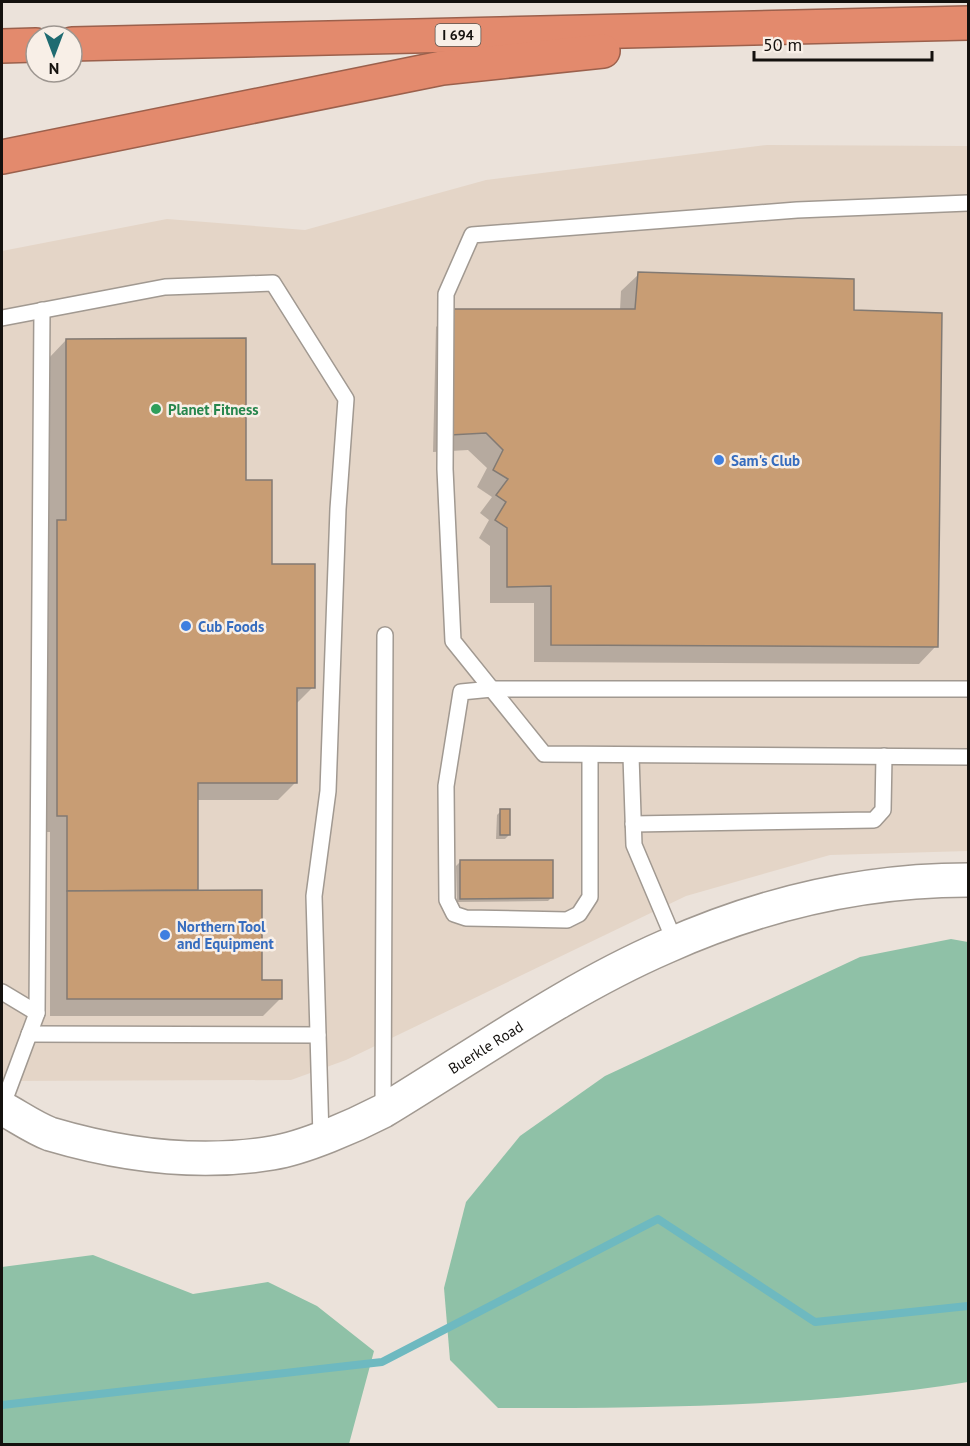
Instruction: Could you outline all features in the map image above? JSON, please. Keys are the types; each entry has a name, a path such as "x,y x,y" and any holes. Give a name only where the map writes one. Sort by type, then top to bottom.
{"highway":[{"name":"I 694","path":"84,44 969,23"},
{"path":"2,157 442,68 844,26"},
{"path":"2,46 24,45"}],"street":[{"name":"Buerkle Road","path":"2,1108 48,1133 139,1154 202,1158 274,1153 349,1128 383,1111 599,980 675,942 726,922 790,903 854,889 919,880 969,880"}],"lane":[{"path":"969,203 797,210 472,235 446,294 445,469 453,641 544,754 969,757"},
{"path":"2,318 165,287 273,283 346,399 338,509 328,791 314,896 321,1137"},
{"path":"2,1108 37,1013 42,310"},
{"path":"383,1111 385,635"},
{"path":"590,755 590,897 579,914 567,920 466,918 454,914 447,900 446,786 461,692 492,689 969,689"},
{"path":"631,756 634,845 675,942"},
{"path":"633,824 874,820 883,810 884,756"},
{"path":"2,992 37,1013"},
{"path":"29,1034 318,1035"}],"shaded area":[{"path":"767,145 968,146 968,851 830,855 686,896 346,1060 291,1080 2,1081 2,251 167,219 305,230 486,180"}],"green space":[{"path":"951,939 968,942 968,1382 851,1397 793,1401 675,1406 498,1408 450,1360 444,1288 466,1202 520,1136 605,1076 860,957"},
{"path":"93,1255 193,1294 268,1282 317,1306 374,1351 349,1444 2,1444 2,1267"}],"building":[{"name":"Sam's Club","path":"638,272 854,279 854,310 942,313 938,647 551,645 551,586 507,587 507,528 495,520 506,502 496,495 508,479 493,470 503,450 486,433 450,435 453,309 635,309"},
{"name":"Cub Foods","path":"246,338 246,480 272,480 272,564 315,564 315,688 297,688 297,783 198,783 198,890 67,891 67,816 57,816 57,520 66,520 66,339"},
{"path":"500,809 510,809 510,835 500,835"},
{"path":"460,860 553,860 553,898 460,899"},
{"name":"Northern Tool and Equipment","path":"262,890 262,980 282,980 282,999 67,999 67,891"}],"waterway":[{"path":"2,1405 382,1362 658,1219 815,1322 968,1306"}],"place":[{"name":"Planet Fitness","path":"156,409"},
{"name":"Sam's Club","path":"719,460"},
{"name":"Cub Foods","path":"186,626"},
{"name":"Northern Tool and Equipment","path":"165,935"}]}
